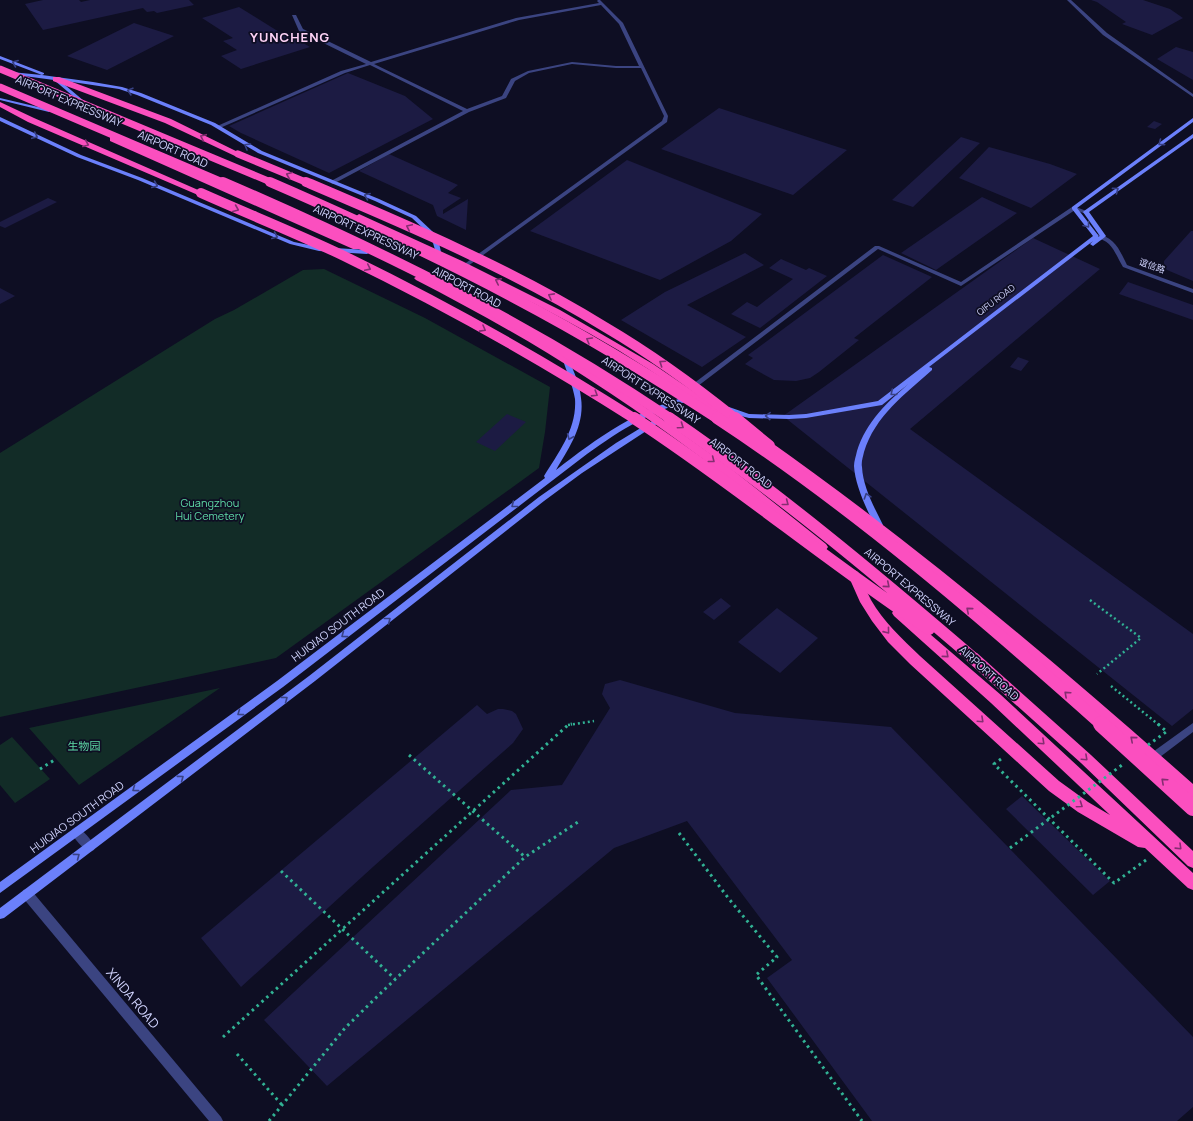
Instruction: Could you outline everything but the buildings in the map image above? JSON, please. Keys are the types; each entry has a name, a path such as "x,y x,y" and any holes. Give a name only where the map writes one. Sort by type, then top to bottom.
{"highway":[{"name":"AIRPORT ROAD","path":"0,70 82,100 317,198 438,252 555,310 622,348 666,377 694,392 879,525 1039,657 1193,794"},
{"name":"AIRPORT EXPRESSWAY","path":"0,70 335,211 430,255 515,299 615,355 696,404 817,489 911,562 1040,670 1193,808"},
{"path":"56,79 168,121 238,154 424,234 527,284 606,327 659,361 715,402 911,562"},
{"name":"AIRPORT ROAD","path":"0,86 49,111 367,252 489,315 566,360 659,420 762,498 854,573 996,699 1193,883"},
{"name":"AIRPORT EXPRESSWAY","path":"0,86 237,188 348,238 444,285 555,346 675,422 771,491 823,532 972,657 1086,759 1193,861"},
{"path":"0,104 31,120 340,254 499,338 572,380 656,434 735,489 865,586 972,657"},
{"path":"854,573 866,602 893,638 1014,750 1054,786 1083,807 1159,851"}],"main road":[{"path":"0,57 56,79 82,100"},
{"path":"0,70 93,83 133,92 218,127 260,152 377,200 414,218 430,232 436,243 438,252"},
{"path":"0,99 49,111"},
{"path":"0,119 79,156 140,178 292,243 319,249 367,252"},
{"path":"1096,236 1074,208 1193,120"},
{"path":"1103,236 1086,212 1193,136"},
{"name":"QIFU ROAD","path":"694,392 735,412 749,416 806,416 880,403 1096,236"},
{"name":"QIFU ROAD","path":"879,525 869,502 858,466 862,445 888,406 936,364 1103,236"},
{"path":"545,480 569,440 578,412 578,399 566,360"},
{"name":"HUIQIAO SOUTH ROAD","path":"0,888 345,634 545,480 614,431 648,413 694,392"},
{"path":"0,914 337,660 553,490 613,448 659,420"}],"street":[{"path":"1069,0 1105,34 1193,96"},
{"path":"218,127 343,72 518,19 600,2 620,23 666,116 664,122 466,265"},
{"path":"294,16 301,30 467,111"},
{"path":"333,182 467,111 504,96 513,80 528,72 572,63 616,67 642,67"},
{"path":"694,392 877,247 961,284 1074,208 1086,212"},
{"path":"1096,236 1103,236"},
{"name":"谊信路","path":"1103,236 1112,242 1125,266 1193,291"},
{"path":"1153,757 1193,727"},
{"path":"76,832 90,847"},
{"name":"XINDA ROAD","path":"27,894 217,1121"}],"path":[{"path":"1090,600 1141,638 1096,674"},
{"path":"1111,686 1166,732 1141,750"},
{"path":"223,1037 568,725 594,721"},
{"path":"409,755 525,857"},
{"path":"40,769 56,759"},
{"path":"994,764 1114,883 1159,851"},
{"path":"1010,848 1123,764"},
{"path":"269,1121 345,1028 395,979 525,857 581,820"},
{"path":"679,833 729,899 777,957 756,975 862,1121"},
{"path":"281,871 395,979"},
{"path":"237,1054 282,1106"}],"green space":[{"name":"Guangzhou Hui Cemetery","path":"324,269 425,318 550,387 539,468 276,658 0,717 0,453 215,319 234,310 303,270"},
{"name":"生物园","path":"220,688 79,785 29,728"},
{"path":"12,737 50,779 15,803 0,785 0,745"}],"district":[{"name":"YUNCHENG","path":"290,37"}]}
